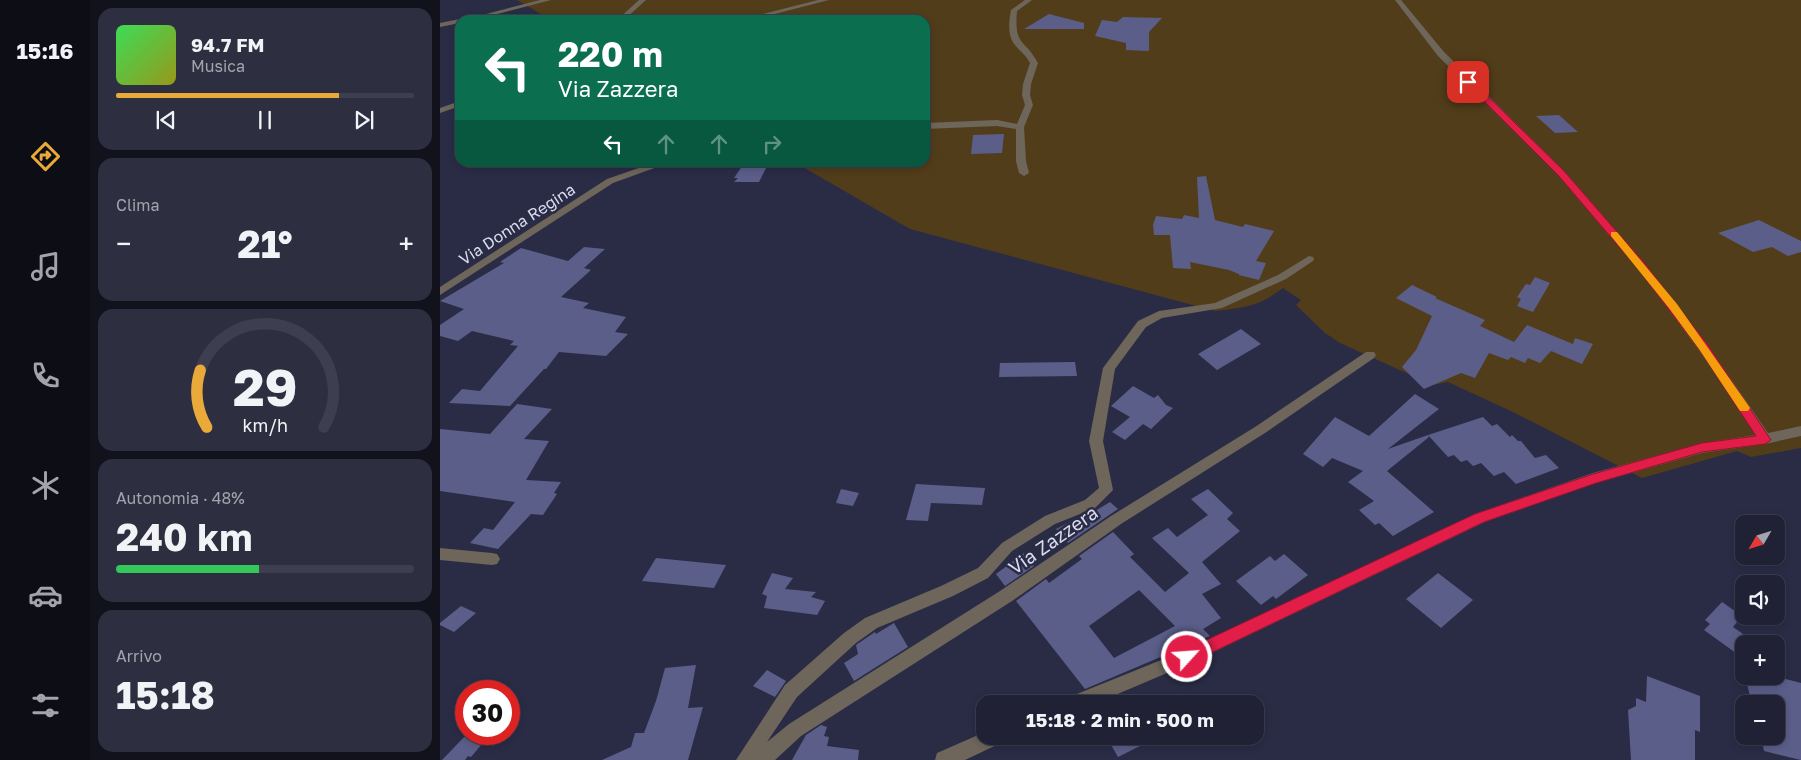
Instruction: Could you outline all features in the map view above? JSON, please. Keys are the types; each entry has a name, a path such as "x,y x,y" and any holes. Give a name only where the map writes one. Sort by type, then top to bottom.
{"street":[{"path":"486,15 548,0"},
{"path":"626,15 643,0"},
{"path":"763,15 826,0"},
{"path":"1024,173 1021,161 1020,127 1029,105 1026,99 1026,91 1030,70 1034,63 1029,53 1017,43 1012,29 1014,10 1029,0"},
{"path":"1398,0 1441,54 1561,173 1642,266 1703,347 1765,440"},
{"path":"440,25 455,22"},
{"path":"440,111 455,106"},
{"path":"930,126 997,123 1020,127"},
{"name":"Via Donna Regina","path":"440,292 610,181 653,167"},
{"path":"745,760 791,691 850,638 871,623 947,591 983,573 1007,547 1050,520 1090,504 1106,490 1096,440 1108,368 1142,324 1159,315 1218,306 1282,277 1309,259"},
{"name":"Via Zazzera","path":"761,760 795,730 1006,596 1116,520 1260,430 1370,355"},
{"path":"1096,695 1187,657 1480,518 1593,478 1702,448 1765,440 1801,431"},
{"path":"440,554 492,559"},
{"path":"944,760 978,745"}],"shaded area":[{"path":"517,0 1801,0 1801,448 1751,457 1737,451 1642,478 1515,413 1448,382 1433,385 1340,343 1325,333 1296,305 1301,300 1283,288 1258,303 1215,311 910,229 803,167 930,167 930,15 542,15"}],"building":[{"path":"1049,14 1084,23 1084,29 1024,29"},
{"path":"1123,17 1162,18 1149,32 1149,51 1126,50 1126,43 1095,36 1102,20 1117,22"},
{"path":"1559,115 1578,132 1555,133 1536,116"},
{"path":"1004,134 1002,153 971,154 973,135"},
{"path":"742,167 766,167 759,182 734,182 738,178 734,178"},
{"path":"1206,176 1215,220 1243,227 1245,224 1274,231 1256,261 1266,263 1259,280 1239,275 1229,270 1190,262 1191,269 1173,268 1170,235 1154,235 1153,225 1156,216 1182,219 1184,215 1199,218 1197,177"},
{"path":"1759,220 1801,241 1801,252 1788,256 1772,247 1753,252 1718,233"},
{"path":"584,247 605,249 584,268 591,270 561,297 589,303 583,308 626,317 615,332 628,334 606,356 559,352 546,369 510,406 449,403 462,389 480,391 518,346 510,345 514,341 472,331 458,341 440,336 440,325 464,309 440,301 504,263 500,262 521,248 568,261"},
{"path":"1535,277 1550,283 1533,312 1517,306 1521,299 1517,297 1526,284 1530,285"},
{"path":"1412,285 1437,297 1435,298 1485,320 1480,326 1514,342 1527,325 1573,344 1575,338 1593,344 1582,364 1551,351 1540,363 1528,358 1525,363 1511,357 1508,360 1489,353 1475,378 1461,373 1424,389 1402,367 1416,350 1432,316 1396,298"},
{"path":"1241,329 1261,344 1217,370 1198,354"},
{"path":"1075,362 1077,376 999,377 1000,363"},
{"path":"1133,386 1154,398 1158,395 1166,405 1173,408 1151,429 1143,424 1125,440 1112,432 1130,417 1111,406"},
{"path":"1415,394 1439,409 1388,449 1428,435 1429,437 1387,471 1434,512 1393,536 1379,523 1375,525 1359,510 1374,501 1348,482 1363,471 1332,458 1323,467 1303,454 1335,417 1369,436"},
{"path":"517,404 552,409 524,439 549,441 526,480 561,482 554,493 557,494 543,515 531,514 498,549 470,543 484,528 493,530 515,502 440,491 440,429 490,434"},
{"path":"1483,417 1492,426 1497,424 1510,437 1512,435 1518,441 1521,441 1535,458 1546,455 1559,468 1516,484 1504,472 1494,476 1481,463 1473,466 1467,460 1461,462 1454,455 1448,457 1428,435"},
{"path":"916,484 985,488 982,505 931,503 928,521 906,520"},
{"path":"841,489 859,493 853,506 836,503"},
{"path":"1208,489 1233,513 1227,519 1240,531 1202,562 1221,584 1202,594 1221,618 1203,629 1210,636 1085,689 1016,601 1046,579 1049,583 1082,559 1079,556 1113,532 1134,554 1130,557 1165,592 1189,573 1152,538 1168,528 1177,537 1208,515 1191,499","holes":["1139,590 1175,626 1114,658 1089,626"]},
{"path":"1110,502 1118,509 1068,543 1056,529 1095,511"},
{"path":"1024,553 1034,566 1005,586 996,574"},
{"path":"1284,554 1308,575 1276,599 1273,596 1261,605 1236,581 1270,556 1275,561"},
{"path":"656,558 726,565 714,588 642,581"},
{"path":"772,573 793,578 785,589 816,592 811,597 825,601 817,615 764,608 767,596 762,594"},
{"path":"1438,573 1473,600 1441,628 1406,599"},
{"path":"1722,602 1735,611 1735,625 1733,627 1744,635 1735,635 1735,652 1704,630 1710,624 1705,620"},
{"path":"461,606 476,613 454,632 440,625 440,623"},
{"path":"894,623 908,647 854,681 844,663 858,654 856,645 875,632 876,634"},
{"path":"696,665 688,708 703,707 688,760 602,760 631,747 635,733 644,733 656,701 665,668"},
{"path":"767,670 786,681 775,697 753,686"},
{"path":"1647,676 1700,696 1700,732 1695,730 1695,760 1631,760 1628,710 1636,706 1636,698 1646,702"},
{"path":"1785,679 1801,683 1801,760 1764,751 1763,745 1785,745 1785,695 1750,695 1747,685 1785,685"},
{"path":"821,725 827,727 824,736 829,737 827,746 859,750 858,760 792,760 806,735"},
{"path":"456,745 481,745 471,757 468,756 465,760 442,760"},
{"path":"1111,745 1142,745 1118,757"}],"slow traffic":[{"path":"1614,234 1663,292 1744,408"}],"route":[{"path":"1187,657 1314,595 1480,518 1593,478 1702,448 1765,440 1703,347 1642,266 1561,173 1468,82"}]}
